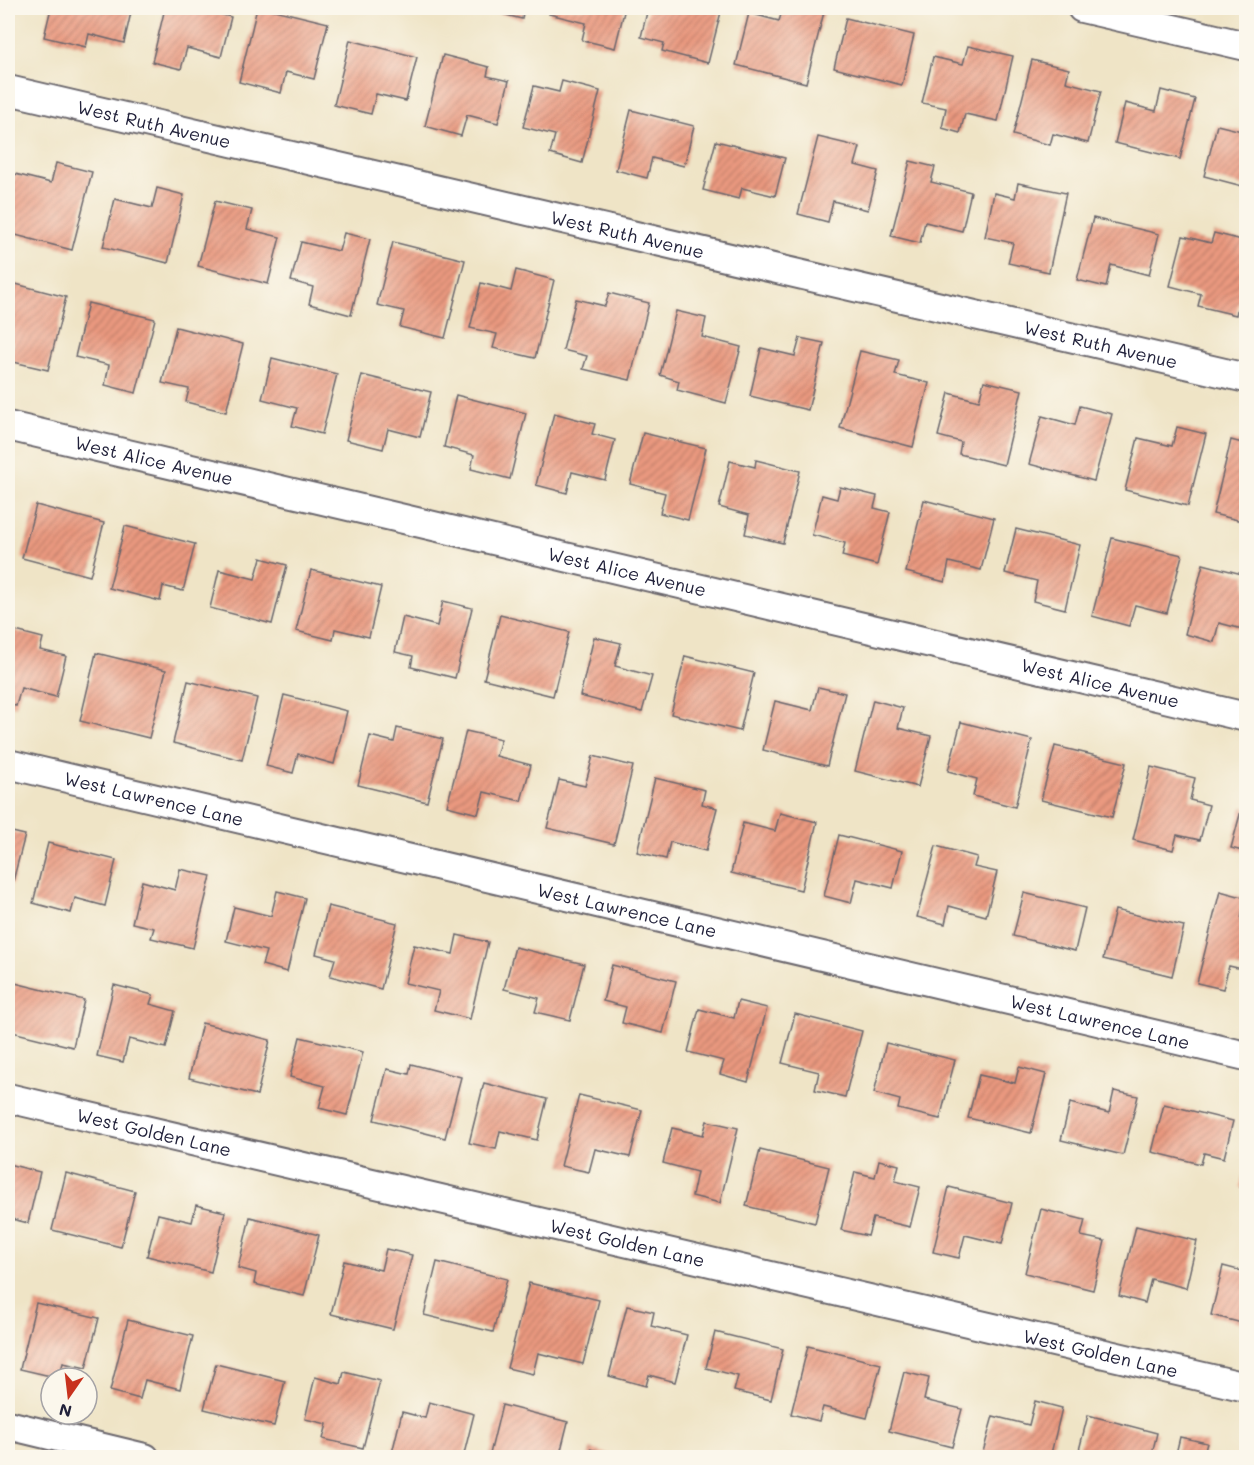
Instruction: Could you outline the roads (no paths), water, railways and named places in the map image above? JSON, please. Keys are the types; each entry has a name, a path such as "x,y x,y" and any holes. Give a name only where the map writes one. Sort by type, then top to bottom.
{"street":[{"path":"1082,8 1246,46"},
{"name":"West Ruth Avenue","path":"8,90 1246,378"},
{"name":"West Alice Avenue","path":"8,426 1246,717"},
{"name":"West Lawrence Lane","path":"8,764 1246,1056"},
{"name":"West Golden Lane","path":"8,1098 1246,1387"},
{"path":"8,1425 145,1458"}]}
